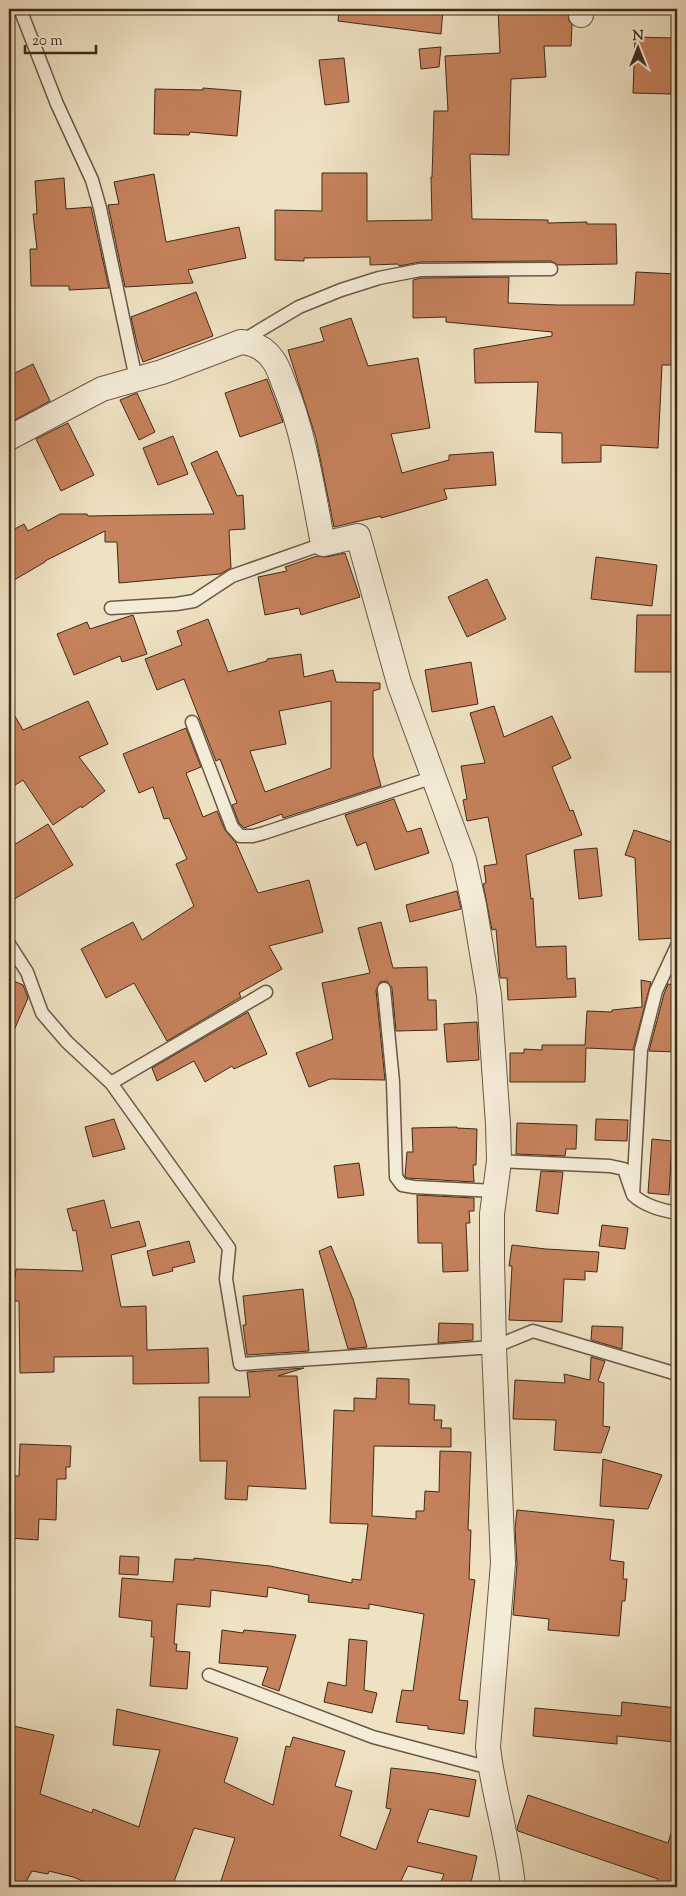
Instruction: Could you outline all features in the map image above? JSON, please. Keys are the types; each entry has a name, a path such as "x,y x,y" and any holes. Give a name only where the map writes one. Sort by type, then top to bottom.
{"street":[{"path":"9,438 102,389 162,372 241,342 251,343 263,349 274,361 292,403 323,544 358,536 399,683 464,860 479,932 489,995 499,1161 492,1214 494,1347 503,1563 488,1747 490,1768 510,1860 513,1887"}],"lane":[{"path":"20,9 57,104 92,180 100,208 136,380"},
{"path":"241,342 299,307 341,290 380,278 420,270 551,269"},
{"path":"111,608 176,604 194,600 232,576 323,544"},
{"path":"192,722 232,827 240,836 253,836 264,833 434,776"},
{"path":"9,944 27,972 42,1012 67,1042 111,1083 229,1248 226,1280 240,1364 494,1347 533,1331 677,1374"},
{"path":"633,1195 641,1050 656,991 677,946"},
{"path":"384,989 393,1082 396,1177 402,1185 414,1187 495,1191"},
{"path":"111,1083 266,992"},
{"path":"499,1161 624,1168 633,1195 641,1202 677,1213"},
{"path":"209,1675 373,1737 490,1768"}],"building":[{"path":"339,9 443,9 441,34 338,21"},
{"path":"498,9 567,9 569,21 572,24 571,46 544,46 546,77 511,79 509,155 470,154 472,219 548,220 548,223 587,222 587,224 616,224 617,264 558,265 551,261 420,262 399,266 398,264 370,265 370,257 304,258 304,261 275,260 275,210 322,211 322,173 367,173 367,221 432,220 431,177 434,111 448,111 445,56 500,53"},
{"path":"635,37 673,38 671,94 633,93"},
{"path":"441,47 439,67 421,69 419,49"},
{"path":"344,58 349,102 325,105 319,60"},
{"path":"203,88 241,91 237,136 190,132 189,135 154,134 155,89 203,90"},
{"path":"154,174 166,242 239,227 246,258 188,270 193,283 125,287 108,205 119,204 114,182"},
{"path":"64,178 66,209 91,207 109,288 69,290 69,286 31,286 30,249 37,249 33,214 37,214 35,181"},
{"path":"636,272 677,274 677,365 662,365 658,448 601,445 601,462 562,463 562,433 535,432 538,382 475,383 474,349 552,336 552,332 446,322 446,317 413,318 413,280 421,278 509,277 508,303 634,305"},
{"path":"196,292 213,336 143,362 131,317"},
{"path":"351,318 368,366 418,358 430,428 391,434 402,473 449,460 449,455 493,452 496,485 444,489 447,499 381,518 381,516 334,527 316,438 288,350 324,341 320,328"},
{"path":"33,364 50,401 9,423 9,376"},
{"path":"267,379 283,422 240,437 225,393"},
{"path":"137,393 155,432 139,440 120,400"},
{"path":"68,423 94,475 61,491 36,439"},
{"path":"173,436 188,474 158,485 143,448"},
{"path":"217,451 237,496 243,495 245,529 229,530 231,568 220,574 119,583 117,542 105,542 105,531 45,561 9,583 9,532 24,524 28,531 60,514 87,514 88,516 214,514 191,463"},
{"path":"345,553 360,597 301,615 299,608 265,615 258,577 287,571 285,567 317,556 326,557"},
{"path":"596,557 657,565 652,606 591,599"},
{"path":"487,579 506,619 467,637 448,597"},
{"path":"133,615 147,654 122,662 120,656 74,675 57,634 87,622 90,629"},
{"path":"637,615 677,615 676,672 635,672"},
{"path":"208,619 228,672 267,661 267,659 301,654 304,677 333,670 336,682 380,683 380,689 373,691 373,756 381,786 283,818 282,814 244,828 239,823 232,805 237,803 220,759 216,761 184,679 157,690 145,659 182,645 177,631","holes":["331,701 331,768 265,792 250,751 286,744 279,711"]},
{"path":"471,662 478,704 432,712 425,670"},
{"path":"88,701 108,744 79,757 105,791 82,808 81,806 53,825 23,780 9,789 9,706 23,730"},
{"path":"494,706 504,737 552,716 571,758 552,767 570,811 573,810 582,835 526,855 531,899 533,898 536,947 566,946 567,979 575,978 576,997 508,1000 507,978 500,978 496,929 492,930 483,884 486,883 484,866 497,864 488,817 467,821 463,800 467,799 461,766 485,763 470,713"},
{"path":"186,728 201,767 186,773 203,817 217,811 225,830 236,843 258,893 309,880 323,932 269,946 282,969 239,993 241,997 167,1041 134,983 106,998 81,949 133,922 142,940 194,906 176,864 187,859 169,818 164,819 153,787 139,793 123,754"},
{"path":"394,799 407,832 421,828 429,853 375,870 366,842 357,846 345,815"},
{"path":"48,824 73,865 9,902 9,848"},
{"path":"634,830 677,844 677,938 639,940 635,858 625,855"},
{"path":"597,848 602,896 579,899 574,850"},
{"path":"457,891 461,909 410,922 406,905"},
{"path":"381,922 393,968 427,967 428,1000 436,1000 437,1030 396,1031 392,988 387,981 380,982 376,990 385,1080 330,1079 309,1087 296,1053 333,1039 322,983 370,973 358,928"},
{"path":"9,979 23,985 28,998 9,1042"},
{"path":"641,980 651,982 633,1050 586,1048 585,1082 510,1082 510,1053 524,1053 524,1049 542,1050 542,1045 585,1045 587,1011 612,1012 612,1010 642,1007"},
{"path":"668,984 677,985 677,1052 649,1051 664,994"},
{"path":"248,1012 267,1054 234,1069 232,1066 205,1082 194,1061 157,1081 152,1068"},
{"path":"477,1022 479,1060 447,1062 444,1024"},
{"path":"114,1119 125,1149 93,1157 85,1127"},
{"path":"596,1119 628,1120 627,1141 595,1140"},
{"path":"517,1123 577,1125 576,1149 566,1149 565,1156 516,1154"},
{"path":"457,1127 477,1129 476,1165 473,1165 474,1182 407,1178 405,1176 407,1152 413,1152 412,1128"},
{"path":"652,1139 672,1141 669,1195 648,1193"},
{"path":"359,1163 364,1195 338,1198 334,1166"},
{"path":"541,1171 563,1172 558,1214 536,1211"},
{"path":"417,1195 474,1198 474,1211 469,1211 470,1223 466,1223 468,1271 443,1272 442,1243 418,1243"},
{"path":"104,1200 111,1228 139,1221 146,1246 111,1255 121,1307 146,1306 147,1350 208,1348 209,1383 133,1384 133,1356 54,1357 54,1372 20,1373 19,1301 9,1301 9,1279 15,1279 16,1269 83,1271 76,1230 73,1231 67,1209"},
{"path":"602,1225 628,1228 625,1249 599,1246"},
{"path":"189,1241 195,1262 172,1268 173,1271 153,1276 147,1251"},
{"path":"512,1245 599,1252 597,1272 585,1271 585,1280 564,1279 562,1322 509,1320 512,1266 509,1266"},
{"path":"331,1246 353,1299 367,1347 348,1349 319,1251"},
{"path":"303,1289 309,1351 247,1355 243,1325 246,1325 243,1296"},
{"path":"439,1323 473,1324 473,1340 438,1343"},
{"path":"592,1326 623,1327 622,1349 591,1340"},
{"path":"591,1357 605,1361 598,1381 604,1383 603,1426 610,1427 601,1453 554,1450 556,1420 513,1419 515,1380 565,1383 564,1374 590,1380"},
{"path":"304,1368 278,1376 297,1376 306,1489 248,1486 247,1500 225,1499 227,1461 200,1461 199,1397 250,1397 247,1372"},
{"path":"377,1378 409,1379 409,1404 435,1405 434,1420 442,1420 441,1428 451,1428 451,1447 374,1446 372,1516 416,1519 416,1511 424,1511 425,1491 439,1492 440,1451 471,1452 468,1530 471,1530 469,1579 475,1580 459,1700 468,1701 464,1734 428,1729 428,1726 396,1722 402,1690 413,1691 424,1614 369,1604 369,1609 308,1602 309,1595 268,1587 267,1597 211,1590 210,1607 177,1604 174,1644 177,1644 176,1651 190,1652 187,1689 150,1686 154,1637 151,1637 152,1621 119,1617 122,1578 173,1582 175,1559 194,1560 194,1558 270,1566 352,1583 352,1579 361,1580 368,1524 330,1523 334,1410 354,1411 354,1398 376,1399"},
{"path":"20,1444 71,1446 70,1467 66,1467 66,1479 57,1479 56,1520 39,1519 38,1540 9,1538 9,1476 19,1476"},
{"path":"603,1459 662,1475 648,1509 600,1506"},
{"path":"517,1510 614,1520 610,1560 624,1562 623,1579 627,1579 625,1601 622,1601 619,1636 548,1630 549,1619 513,1615 517,1564 515,1529"},
{"path":"120,1556 139,1557 138,1575 119,1574"},
{"path":"222,1630 243,1633 244,1630 296,1635 279,1691 262,1685 268,1667 219,1663"},
{"path":"349,1639 367,1641 364,1690 377,1693 372,1713 324,1702 328,1682 346,1686"},
{"path":"622,1702 677,1708 674,1742 617,1736 617,1744 533,1736 535,1708 621,1716"},
{"path":"117,1709 238,1738 224,1782 273,1805 286,1746 290,1747 293,1737 345,1751 335,1786 352,1791 340,1836 376,1850 391,1809 386,1808 391,1768 476,1780 469,1817 429,1809 417,1842 477,1856 470,1887 439,1887 444,1874 408,1866 398,1887 219,1887 235,1838 194,1828 172,1887 97,1887 73,1877 49,1871 48,1874 32,1871 23,1887 16,1887 9,1883 9,1725 54,1735 40,1794 92,1813 93,1809 139,1827 160,1750 113,1745"},
{"path":"528,1795 668,1843 672,1830 677,1831 677,1887 655,1887 658,1879 518,1831 517,1828"}]}
